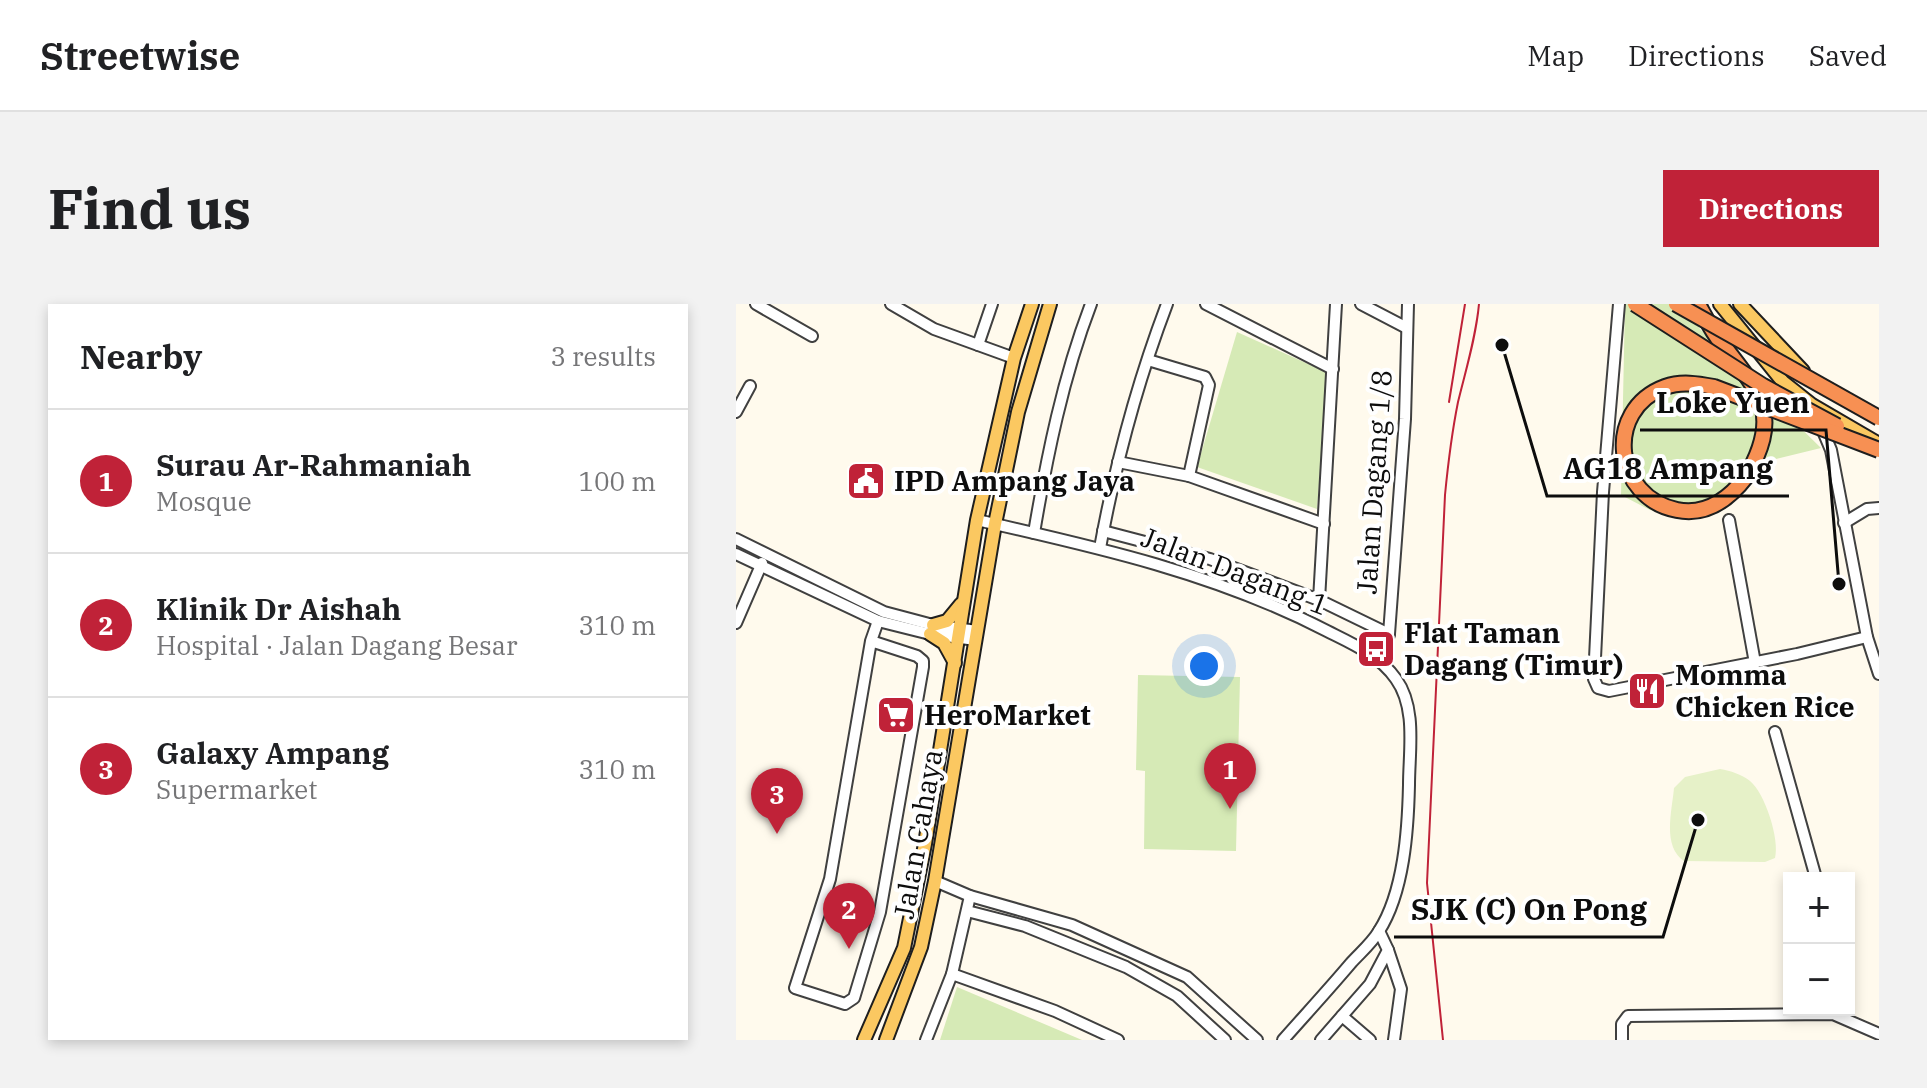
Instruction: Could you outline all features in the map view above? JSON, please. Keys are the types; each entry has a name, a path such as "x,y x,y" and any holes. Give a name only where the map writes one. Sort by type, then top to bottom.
{"highway":[{"path":"1635,304 1763,386 1879,448"},
{"path":"1676,304 1879,418"},
{"path":"1698,304 1716,335 1759,392 1765,415 1762,443 1746,477 1717,505 1686,512 1655,503 1642,493 1630,477 1626,464 1625,434 1631,418 1649,396 1665,387 1696,384 1714,387 1879,448"}],"main road":[{"name":"Jalan Cahaya","path":"864,1040 904,948 917,889 977,520 1014,358 1032,304"},
{"name":"Jalan Cahaya","path":"886,1040 921,947 935,881 995,524 1018,412 1050,304"},
{"path":"1720,304 1783,382 1812,405 1879,448"},
{"path":"1740,304 1826,394 1879,426"},
{"path":"955,663 944,643 932,630 956,613 965,598"}],"street":[{"path":"756,304 812,336"},
{"path":"891,304 934,329 1014,358"},
{"path":"978,345 992,304"},
{"path":"1034,533 1041,489 1076,344 1091,304"},
{"path":"1100,548 1118,462 1167,304"},
{"path":"1206,304 1333,369"},
{"path":"1319,600 1336,304"},
{"path":"1361,304 1407,328"},
{"name":"Jalan Dagang 1/8","path":"1382,662 1389,634 1405,419 1408,304"},
{"path":"1619,304 1603,492 1594,679 1598,688 1609,691 1755,663 1867,637"},
{"path":"1148,360 1205,377 1209,385 1189,476"},
{"path":"736,412 750,386"},
{"path":"1812,405 1831,450 1867,637 1879,674"},
{"path":"1118,462 1189,476 1324,524"},
{"path":"1844,523 1867,509 1879,508"},
{"name":"Jalan Dagang 1","path":"977,520 1163,565 1290,612 1371,654 1382,662 1405,694 1410,744 1406,844 1396,891 1379,931 1283,1040"},
{"path":"1729,520 1755,663"},
{"path":"1103,531 1210,559 1319,600 1389,634"},
{"path":"736,539 884,612 932,630"},
{"path":"736,554 878,621 977,635"},
{"path":"736,623 766,555"},
{"path":"871,641 917,656 923,661 923,667 880,912 854,998 845,1004 795,988 830,879 871,641 878,621"},
{"path":"1775,732 1814,872"},
{"path":"935,881 970,896 1072,925 1187,977 1257,1040"},
{"path":"926,1040 952,974 970,896"},
{"path":"967,911 997,917 1079,946 1126,967 1177,996 1225,1040"},
{"path":"1379,931 1401,989 1394,1040"},
{"path":"1321,1040 1370,984 1388,950"},
{"path":"952,974 1055,1011 1118,1040"},
{"path":"1177,996 1187,977"},
{"path":"1622,1040 1622,1024 1628,1016 1783,1013"},
{"path":"1342,1016 1370,1040"},
{"path":"1842,1016 1879,1034"}],"green space":[{"path":"1625,304 1685,304 1700,329 1821,448 1764,462 1735,500 1717,510 1678,515 1650,510 1621,495"},
{"path":"1237,332 1328,373 1317,509 1197,467"},
{"path":"1138,675 1240,677 1236,851 1144,849 1145,771 1136,770"},
{"path":"1720,769 1736,773 1756,787 1773,829 1775,858 1765,862 1684,861 1677,854 1670,828 1674,788 1685,777"},
{"path":"957,987 1082,1040 940,1040"}],"tram line":[{"path":"1449,402 1465,304"},
{"path":"1443,1040 1427,883 1445,495 1456,413 1479,304"}],"place":[{"name":"AG18 Ampang","path":"1502,345"},
{"name":"IPD Ampang Jaya","path":"866,481"},
{"name":"Loke Yuen","path":"1839,584"},
{"name":"Flat Taman Dagang (Timur)","path":"1376,649"},
{"name":"Momma Chicken Rice","path":"1647,691"},
{"name":"HeroMarket","path":"896,715"},
{"name":"Surau Ar-Rahmaniah","path":"1230,809"},
{"name":"SJK (C) On Pong","path":"1698,820"},
{"name":"Galaxy Ampang","path":"777,834"},
{"name":"Klinik Dr Aishah","path":"849,949"}]}
